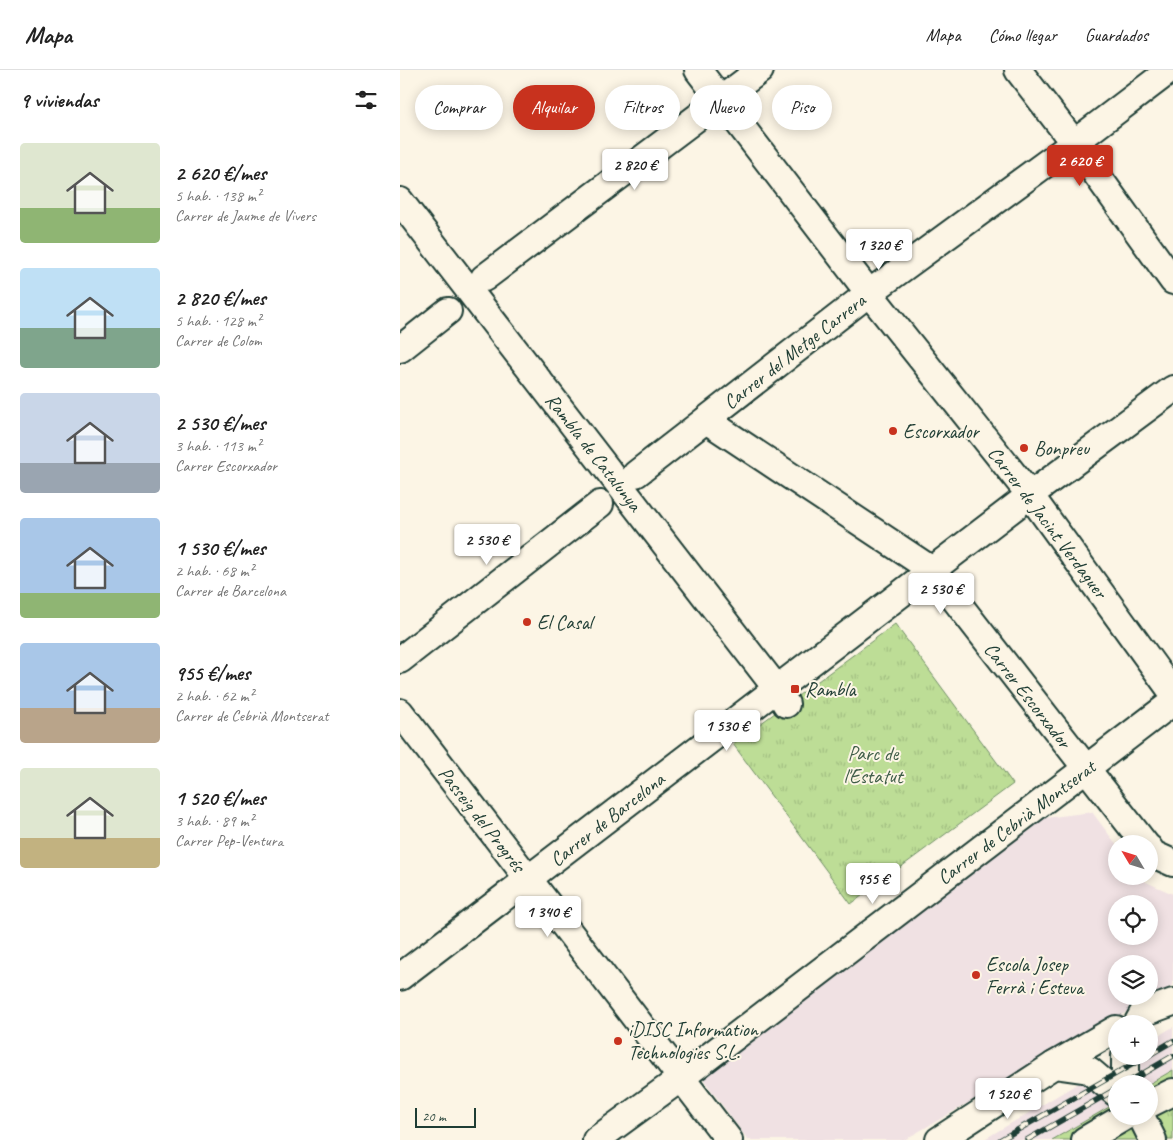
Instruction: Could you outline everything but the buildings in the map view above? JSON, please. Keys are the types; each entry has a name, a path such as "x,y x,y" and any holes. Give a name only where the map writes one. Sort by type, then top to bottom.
{"street":[{"name":"Carrer de Jacint Verdaguer","path":"698,70 709,85"},
{"path":"740,85 760,70"},
{"path":"1018,70 1074,143 1173,281"},
{"name":"Carrer del Metge Carrera","path":"636,474 869,293 1074,143 1170,70"},
{"path":"484,278 690,123"},
{"name":"Carrer de Jacint Verdaguer","path":"743,130 869,293 1030,495 1173,693"},
{"name":"Rambla de Catalunya","path":"400,201 781,696"},
{"path":"400,349 448,311"},
{"name":"Carrer de Barcelona","path":"400,977 529,879 781,696 932,570 1173,389"},
{"name":"Carrer Escorxador","path":"706,420 932,570 1138,835"},
{"path":"400,660 600,504"},
{"name":"Carrer de Cebrià Montserat","path":"596,1140 681,1078 1173,702"},
{"name":"Passeig del Progrés","path":"400,712 729,1140"},
{"path":"1158,856 1173,862"},
{"path":"1146,1015 1173,1002"},
{"path":"940,1140 1054,1065 1108,1034"},
{"path":"1054,1065 1089,1070 1108,1086"},
{"path":"1085,1140 1120,1125"}],"shaded area":[{"name":"Escola Josep Ferrà i Esteva","path":"1092,812 1109,835 1108,885 1153,885 1173,894 1173,985 1158,994 1158,955 1108,955 1108,1005 1138,1005 1121,1015 1108,1015 1108,1022 904,1140 748,1140 701,1076 1045,818"},
{"path":"1173,1027 1173,1070 1158,1079 1158,1075 1108,1075 1108,1108 1052,1140 983,1140 1109,1065 1158,1065 1158,1036"}],"green space":[{"name":"Parc de l'Estatut","path":"895,624 1013,784 851,904 733,744"},
{"path":"1173,1070 1173,1140 1052,1140 1108,1108 1108,1125 1158,1125 1158,1079"}],"railway":[{"path":"1158,1050 1173,1041"},
{"path":"1140,1075 1173,1056"},
{"path":"1000,1140 1131,1065"},
{"path":"1027,1140 1108,1094"}],"place":[{"name":"Escorxador","path":"893,431"},
{"name":"Bonpreu","path":"1024,448"},
{"name":"El Casal","path":"527,622"},
{"name":"Rambla","path":"795,689"},
{"name":"Escola Josep Ferrà i Esteva","path":"976,975"},
{"name":"iDISC Information Technologies S.L.","path":"618,1041"}]}
